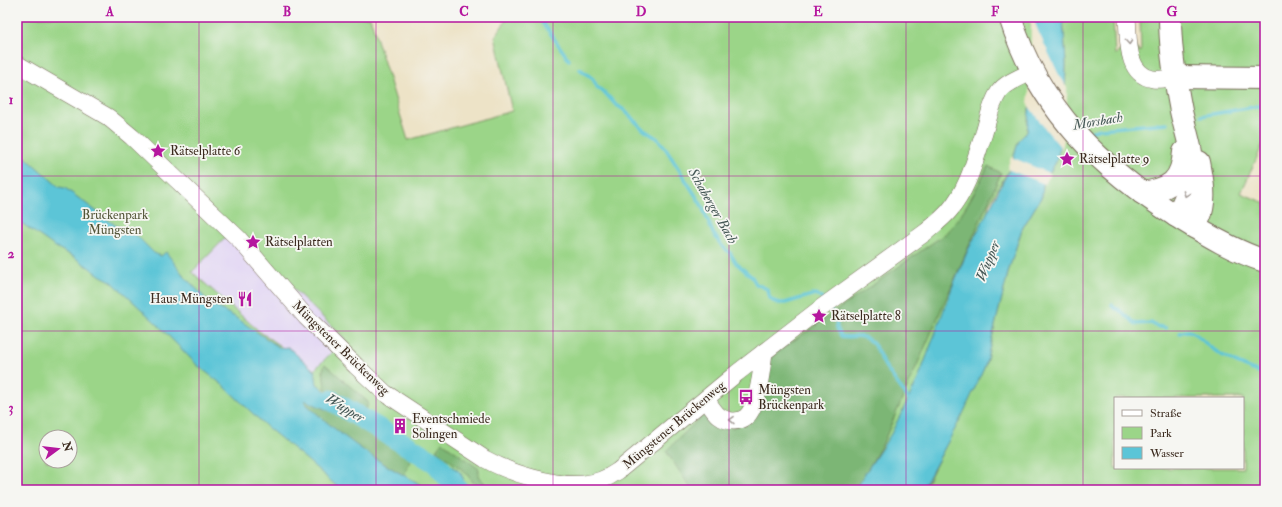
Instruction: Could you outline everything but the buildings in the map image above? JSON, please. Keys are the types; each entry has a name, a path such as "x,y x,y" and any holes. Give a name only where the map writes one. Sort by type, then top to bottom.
{"main road":[{"path":"1010,17 1021,47 1048,98 1066,123 1104,163 1142,193 1185,222 1239,251 1265,261"},
{"path":"1170,17 1170,44 1192,172 1190,185 1182,206 1185,222"},
{"path":"1175,77 1265,78"},
{"path":"1142,193 1157,191 1174,181 1178,176 1184,161 1184,150 1187,138"}],"street":[{"path":"1127,17 1130,56 1133,66 1139,73 1146,77 1154,79 1175,77"},
{"name":"Müngstener Brückenweg","path":"17,64 108,117 132,137 239,239 306,317 385,393 485,459 510,471 572,485 590,484 605,479 618,471 824,305 926,232 949,211 963,190 968,180 992,108 999,92 1009,84 1033,71"},
{"path":"706,399 717,414 723,419 736,421 746,416 756,398 760,384 764,352"}],"shaded area":[{"path":"233,230 345,339 314,371 259,331 192,272"}],"green space":[{"name":"Brückenpark Müngsten","path":"17,17 370,17 408,140 512,111 495,37 508,17 1031,17 1033,69 1027,132 1019,140 1010,168 989,204 973,277 877,490 17,490","holes":["233,230 345,339 314,370 259,331 192,272"]},
{"path":"1063,17 1113,17 1115,55 1124,47 1132,45 1141,52 1140,17 1265,17 1265,144 1263,144 1241,193 1265,203 1265,490 922,490 926,485 985,366 1009,269 1022,229 1042,196 1043,184 1056,162 1064,131 1066,64"},
{"path":"988,166 1001,173 883,443 856,490 692,490 666,451 708,410 733,428 772,356 945,234 964,210"},
{"path":"325,364 368,402 363,427 412,456 404,476 342,438 280,385 354,423 358,414 325,388 323,370"},
{"path":"442,442 479,469 478,476 491,490 479,490 465,472 436,450"}],"water":[{"path":"1031,17 1063,17 1066,64 1064,132 1056,162 1043,184 1042,196 1022,229 1009,269 985,366 962,416 922,490 853,490 891,434 919,377 953,285 968,250 1010,168 1019,140 1027,132 1033,69"},
{"path":"17,150 59,187 65,188 115,225 136,235 154,253 161,256 166,252 184,276 211,304 235,317 280,348 288,347 315,371 317,384 356,415 353,421 304,400 306,404 357,446 384,464 429,490 341,490 267,427 224,386 197,365 156,323 111,281 54,246 17,220"},
{"path":"434,453 460,472 463,478 465,490 449,490 424,463"}],"pier":[{"path":"1029,17 1033,17 1058,73 1067,87 1066,132 1062,149 1028,105 1031,69 1031,25"},
{"path":"1011,157 1051,174 1045,184 1007,169"}],"waterway":[{"name":"Schaberger Bach","path":"539,17 569,60"},
{"name":"Schaberger Bach","path":"580,69 593,79 597,87 615,104 624,110 644,130 658,139 664,146 701,204 713,233 722,246 730,253 736,263 752,277 756,284 768,290 769,297 773,301 785,303 816,294 823,300"},
{"name":"Morsbach","path":"1201,116 1265,105"},
{"name":"Morsbach","path":"1086,133 1100,129 1167,123"},
{"path":"1112,305 1136,324 1151,323 1156,326 1166,328"},
{"name":"Schaberger Bach","path":"829,308 836,318 837,328 841,336 863,337 868,339 874,345 885,366 910,401"},
{"path":"1180,333 1190,331 1211,348 1224,356 1265,374"},
{"name":"Wupper","path":"331,400 436,463 458,490"}],"place":[{"name":"Rätselplatte 6","path":"158,151"},
{"name":"Rätselplatte 9","path":"1067,159"},
{"name":"Rätselplatten","path":"253,242"},
{"name":"Haus Müngsten","path":"245,299"},
{"name":"Rätselplatte 8","path":"819,316"},
{"name":"Müngsten Brückenpark","path":"746,397"},
{"name":"Eventschmiede Solingen","path":"400,426"}]}
